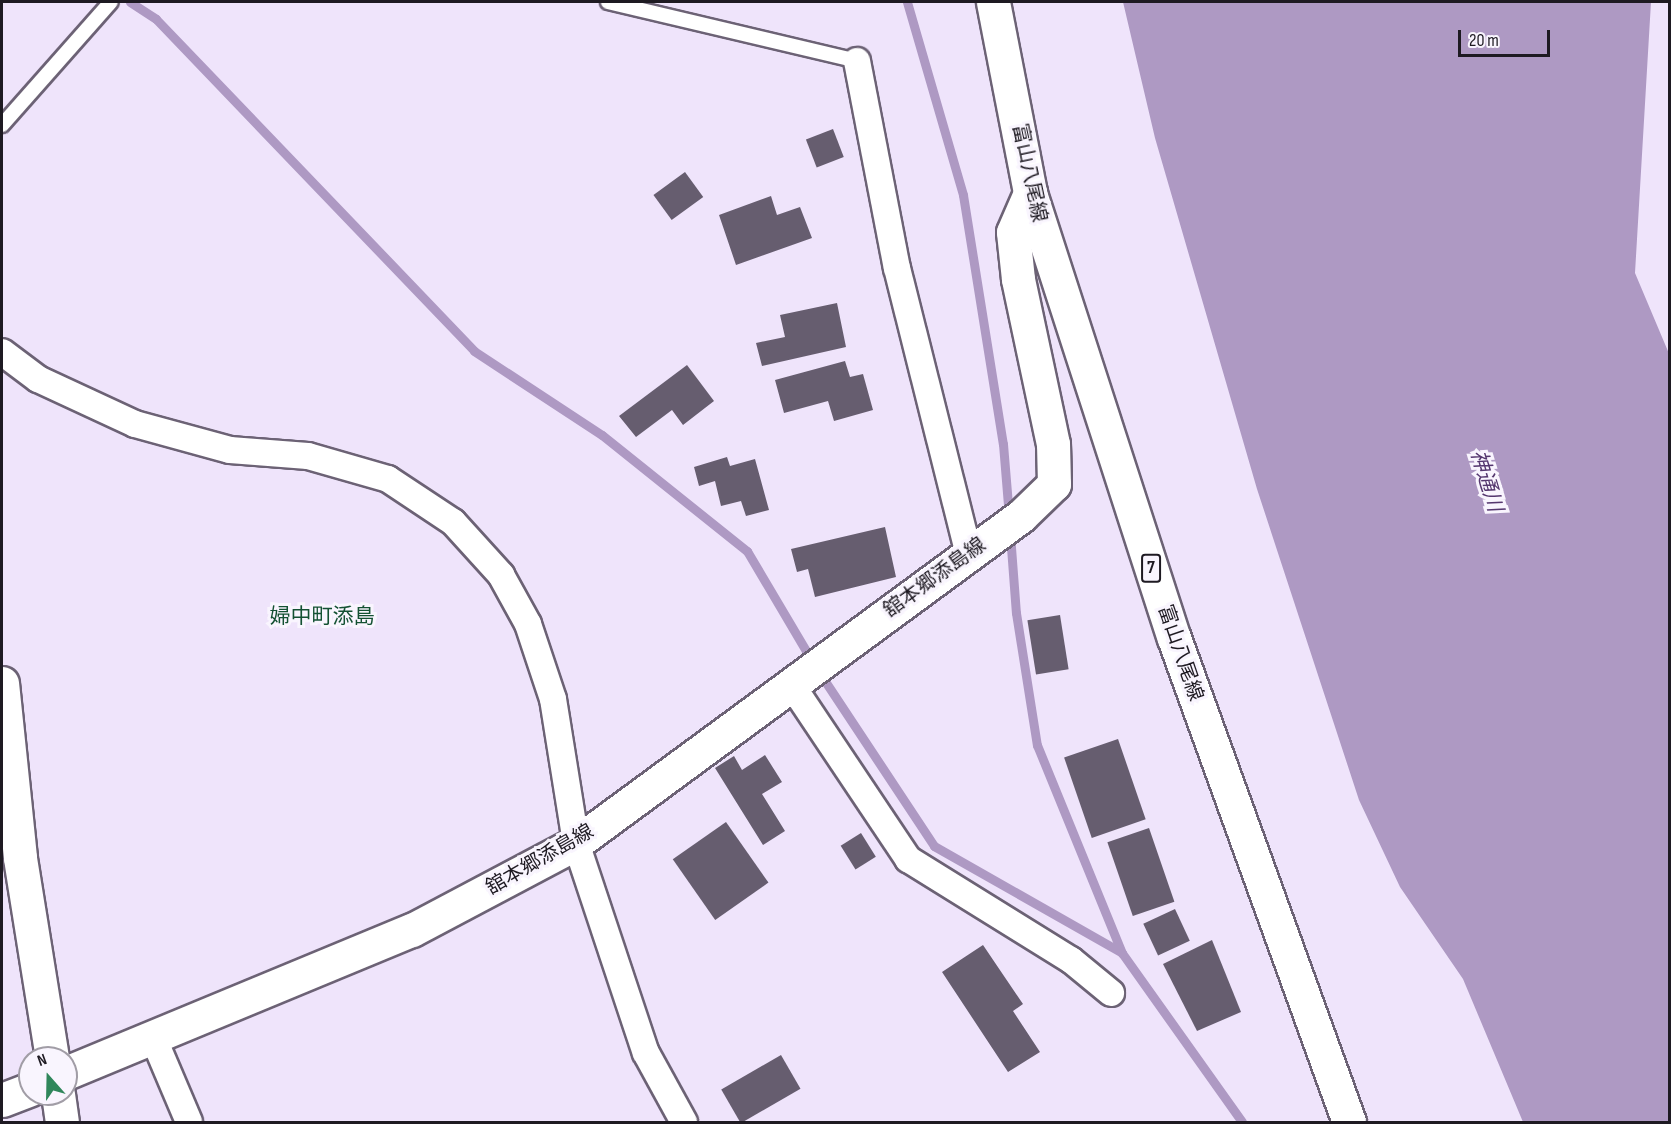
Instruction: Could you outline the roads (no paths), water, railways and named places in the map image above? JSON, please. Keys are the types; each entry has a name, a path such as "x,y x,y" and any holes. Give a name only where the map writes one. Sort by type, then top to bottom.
{"main road":[{"name":"富山八尾線","path":"993,2 1030,193 1174,638 1349,1122"},
{"name":"舘本郷添島線","path":"78,1068 412,930 576,843 998,533 1054,484 1053,444 1018,279 1013,232 1030,193"},
{"path":"2,683 20,858 50,1046"},
{"path":"2,1100 18,1094"},
{"path":"60,1106 62,1122"}],"street":[{"path":"857,61 897,268 998,533"},
{"path":"2,352 38,379 135,424 230,450 308,456 388,479 453,522 501,575 528,624 553,699 576,843 646,1053 684,1122"},
{"path":"791,684 908,859 1071,960 1111,993"},
{"path":"153,1037 189,1122"}],"lane":[{"path":"2,125 111,2"},
{"path":"608,2 857,61"}],"water":[{"name":"神通川","path":"1123,2 1651,2 1635,273 1670,356 1669,1122 1523,1122 1463,979 1400,887 1359,800 1257,489 1155,138"}],"waterway":[{"path":"130,2 156,19 474,351 602,435 747,551 815,666 934,846 1122,953"},
{"path":"907,2 963,195 1003,444 1009,517"},
{"path":"1010,534 1016,613 1037,745 1122,953 1242,1122"}],"district":[{"name":"婦中町添島","path":"322,617"}]}
